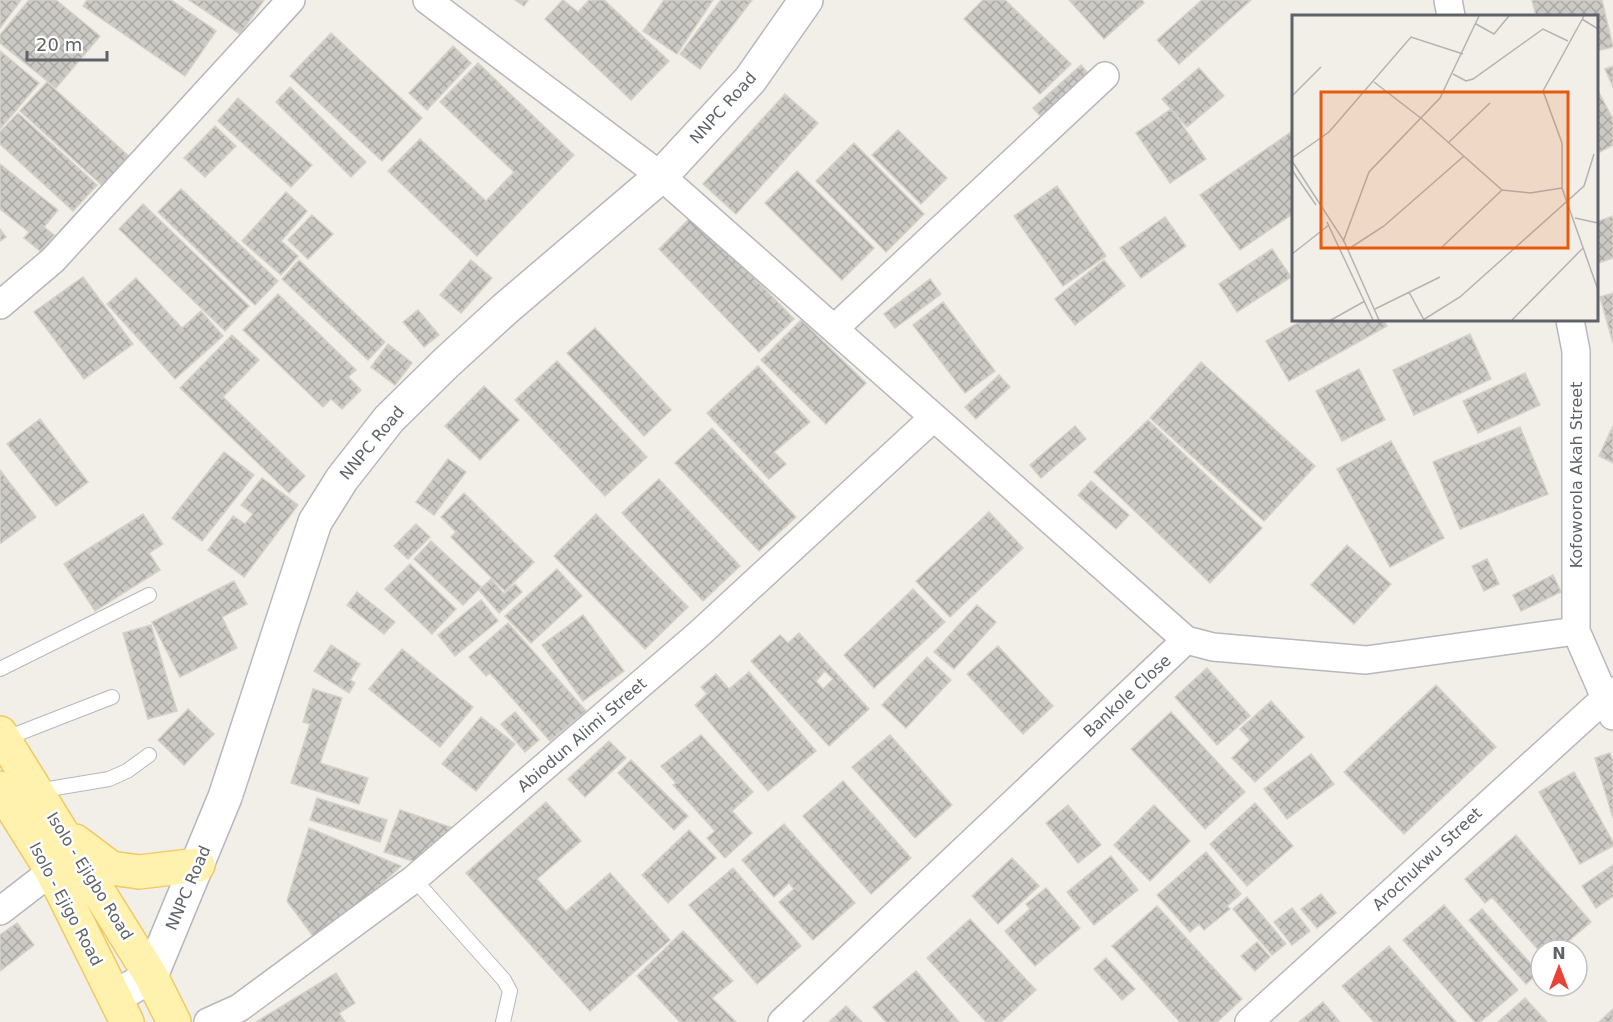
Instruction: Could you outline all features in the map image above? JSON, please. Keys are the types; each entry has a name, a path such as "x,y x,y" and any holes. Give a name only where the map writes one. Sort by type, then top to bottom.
{"main road":[{"name":"Isolo - Ejigbo Road","path":"2,736 151,976 174,1022"},
{"name":"Isolo - Ejigo Road","path":"0,788 52,871 121,1009"},
{"path":"62,832 111,868 139,872 198,865"}],"street":[{"path":"0,305 53,261 291,0"},
{"path":"427,0 661,176 1186,640 1213,647 1366,660 1576,631 1610,701"},
{"name":"NNPC Road","path":"151,976 225,797 315,522 342,478 389,418 446,363 504,309 661,176 750,80 806,0"},
{"path":"1448,0 1450,15"},
{"path":"835,328 1105,76"},
{"name":"Kofoworola Akah Street","path":"1570,321 1576,351 1576,631"},
{"name":"Abiodun Alimi Street","path":"208,1022 239,1008 414,879 700,633 933,418"},
{"name":"Bankole Close","path":"782,1022 1186,640"},
{"name":"Arochukwu Street","path":"1250,1022 1610,701"},
{"path":"0,912 52,871"},
{"path":"121,1009 151,976"}],"lane":[{"path":"0,669 149,595"},
{"path":"2,736 112,697"},
{"path":"36,791 109,779 127,771 149,755"},
{"path":"414,879 504,980 510,991 503,1022"}],"building":[{"path":"0,0 21,0 0,28"},
{"path":"29,0 56,0 100,36 56,88 0,43 0,35"},
{"path":"87,0 171,0 216,31 185,76 83,6"},
{"path":"189,0 264,0 240,34"},
{"path":"515,0 528,0 524,6"},
{"path":"563,0 578,12 589,0 604,0 669,61 631,100 545,19"},
{"path":"664,0 713,0 677,54 643,31"},
{"path":"721,0 752,0 700,69 680,54"},
{"path":"983,0 1005,0 1071,64 1040,94 964,19"},
{"path":"1069,0 1142,0 1144,3 1104,39"},
{"path":"1202,0 1251,0 1179,64 1157,40"},
{"path":"1532,0 1602,0 1613,47 1598,51 1598,15 1536,15"},
{"path":"331,33 422,118 382,161 290,76"},
{"path":"453,46 471,63 427,110 409,93"},
{"path":"0,51 39,83 0,129"},
{"path":"478,63 574,155 477,256 388,171 420,139 486,201 514,172 440,102"},
{"path":"1081,65 1092,78 1044,120 1033,108"},
{"path":"1613,66 1613,87 1605,69"},
{"path":"1199,68 1224,96 1187,127 1162,99"},
{"path":"47,82 132,159 105,188 20,111"},
{"path":"290,87 366,162 351,177 276,102"},
{"path":"1598,91 1613,119 1613,145 1598,153"},
{"path":"785,94 818,123 736,214 703,184"},
{"path":"238,98 312,165 291,187 218,121"},
{"path":"1171,109 1206,159 1170,183 1136,133"},
{"path":"18,113 97,185 73,211 0,144 0,132"},
{"path":"215,126 236,146 205,177 184,158"},
{"path":"898,130 947,178 921,204 872,155"},
{"path":"1292,131 1292,214 1240,250 1200,195"},
{"path":"854,143 924,214 886,252 816,181"},
{"path":"0,164 58,210 44,227 54,235 40,251 24,238 29,232 0,209"},
{"path":"797,171 874,248 842,280 765,203"},
{"path":"1057,186 1106,256 1063,286 1014,216"},
{"path":"181,189 278,281 255,305 158,212"},
{"path":"286,192 307,211 281,241 298,256 281,275 242,241"},
{"path":"143,204 249,306 225,331 119,229"},
{"path":"312,215 333,234 308,259 288,240"},
{"path":"693,215 794,319 759,352 659,249"},
{"path":"1613,216 1613,258 1598,263 1598,221"},
{"path":"1165,217 1186,246 1141,278 1120,248"},
{"path":"0,229 6,237 0,241"},
{"path":"1272,249 1291,277 1237,312 1219,284"},
{"path":"299,260 385,342 368,360 282,279"},
{"path":"471,260 492,278 461,313 440,295"},
{"path":"1104,260 1125,286 1075,325 1055,299"},
{"path":"83,277 133,344 84,379 34,312"},
{"path":"136,278 182,328 201,311 223,336 175,379 107,304"},
{"path":"930,279 941,294 895,328 884,314"},
{"path":"1613,293 1613,343 1600,297"},
{"path":"278,294 356,370 348,377 361,390 342,409 331,399 323,407 243,330"},
{"path":"943,302 995,371 965,393 913,325"},
{"path":"418,310 439,335 424,347 403,322"},
{"path":"801,320 866,383 826,424 761,360"},
{"path":"1301,321 1384,321 1387,326 1289,381 1266,341"},
{"path":"595,328 671,410 644,436 567,353"},
{"path":"1470,334 1491,379 1414,415 1393,370"},
{"path":"232,335 259,360 223,397 305,476 289,493 180,388"},
{"path":"388,344 412,363 395,385 371,367"},
{"path":"557,361 647,457 605,496 515,400"},
{"path":"1201,362 1315,466 1264,521 1150,418"},
{"path":"758,366 810,422 774,452 786,464 769,479 707,413"},
{"path":"1359,369 1385,420 1342,441 1316,391"},
{"path":"1525,373 1540,405 1478,433 1463,401"},
{"path":"999,375 1010,387 976,419 965,407"},
{"path":"484,386 519,420 480,460 445,426"},
{"path":"40,419 88,482 56,506 7,444"},
{"path":"1148,420 1262,528 1210,583 1094,472"},
{"path":"1075,426 1086,439 1041,478 1030,465"},
{"path":"1613,426 1613,463 1599,456"},
{"path":"1520,427 1548,494 1460,529 1433,462"},
{"path":"712,428 796,517 759,551 675,463"},
{"path":"1391,441 1444,538 1390,567 1337,469"},
{"path":"224,452 254,475 202,541 172,518"},
{"path":"448,459 466,472 434,515 416,502"},
{"path":"0,470 36,517 1,543 0,541"},
{"path":"262,478 298,505 244,577 208,550 233,516 245,524 253,514 241,505"},
{"path":"659,479 740,566 703,601 622,513"},
{"path":"1091,481 1129,515 1116,529 1078,495"},
{"path":"464,493 534,562 505,591 451,537 456,532 441,517"},
{"path":"989,512 1023,548 950,617 916,581"},
{"path":"143,514 163,544 149,553 160,570 95,611 64,564"},
{"path":"596,514 688,607 645,649 554,556"},
{"path":"416,524 430,537 408,559 394,546"},
{"path":"431,541 481,587 463,605 414,559"},
{"path":"1347,545 1391,584 1354,624 1311,585"},
{"path":"1487,559 1499,584 1484,591 1472,566"},
{"path":"410,564 456,609 432,634 385,589"},
{"path":"557,569 582,596 531,643 505,616"},
{"path":"1553,575 1561,592 1521,611 1513,595"},
{"path":"491,579 504,594 515,584 522,592 499,613 479,590"},
{"path":"234,581 247,604 222,617 237,648 180,677 152,622"},
{"path":"913,589 945,622 874,688 844,655"},
{"path":"357,592 395,622 384,634 347,605"},
{"path":"481,600 498,621 455,656 438,635"},
{"path":"977,605 996,622 954,669 934,652"},
{"path":"583,615 624,671 583,701 542,645"},
{"path":"508,623 586,711 550,741 490,673 486,676 469,657"},
{"path":"151,625 177,711 148,719 123,633"},
{"path":"799,633 869,709 829,746 751,661 780,635 788,643","holes":["825,671 833,679 823,689 816,681"]},
{"path":"331,645 360,664 350,680 355,683 349,693 314,671"},
{"path":"998,646 1053,706 1023,734 967,674"},
{"path":"402,649 473,707 440,747 369,689"},
{"path":"927,657 951,680 906,728 882,705"},
{"path":"1207,668 1250,716 1217,745 1175,697"},
{"path":"749,672 816,751 768,791 695,705 707,694 701,687 716,674 729,689"},
{"path":"1436,685 1496,747 1404,834 1344,772"},
{"path":"313,689 342,698 320,763 368,778 359,804 291,783 310,724 303,722"},
{"path":"1271,701 1304,737 1255,782 1232,758 1250,740 1240,729"},
{"path":"188,709 214,734 184,765 158,740"},
{"path":"515,712 539,740 525,752 501,724"},
{"path":"1171,712 1245,792 1205,829 1131,749"},
{"path":"481,717 515,744 476,791 442,764"},
{"path":"701,735 753,792 732,811 752,833 725,858 707,838 715,831 673,785 676,783 661,766"},
{"path":"890,735 952,805 915,838 852,767"},
{"path":"609,741 626,758 585,797 568,779"},
{"path":"1610,753 1613,761 1613,818 1595,758"},
{"path":"1311,754 1334,784 1287,819 1264,789"},
{"path":"631,760 688,816 674,830 618,773"},
{"path":"1574,772 1613,842 1613,846 1580,864 1539,792"},
{"path":"843,781 911,858 871,894 803,816"},
{"path":"317,798 387,820 380,842 310,820"},
{"path":"546,802 581,841 537,879 566,911 610,873 670,940 590,1011 466,873"},
{"path":"1255,803 1293,846 1247,886 1210,844"},
{"path":"1068,805 1101,845 1078,863 1046,823"},
{"path":"1154,805 1190,841 1150,881 1114,845"},
{"path":"400,810 462,831 425,865 384,852"},
{"path":"784,824 855,903 813,940 779,902 794,889 789,883 774,897 742,860"},
{"path":"309,828 401,866 318,943 287,901"},
{"path":"689,830 716,858 668,903 642,875"},
{"path":"1516,835 1591,922 1572,938 1529,939 1492,897 1485,903 1465,879"},
{"path":"1206,852 1241,894 1227,906 1230,909 1204,930 1199,924 1190,932 1157,895"},
{"path":"1111,856 1138,890 1094,925 1067,892"},
{"path":"1012,858 1039,886 998,924 972,896"},
{"path":"1613,865 1613,896 1596,908 1582,886"},
{"path":"733,868 801,946 757,984 689,905"},
{"path":"1046,888 1080,928 1035,966 1005,931 1030,909 1026,904"},
{"path":"1321,894 1336,913 1317,928 1301,909"},
{"path":"1247,897 1286,944 1272,955 1233,909"},
{"path":"1444,905 1518,990 1480,1022 1475,1022 1403,940"},
{"path":"1157,906 1242,999 1217,1022 1180,1022 1112,946"},
{"path":"1292,908 1310,931 1292,945 1274,922"},
{"path":"1482,909 1529,962 1529,981 1526,984 1469,920"},
{"path":"970,919 1036,990 1001,1022 986,1022 927,958"},
{"path":"17,923 34,945 0,971 0,935"},
{"path":"683,931 733,981 712,998 736,1022 680,1022 637,976"},
{"path":"1257,942 1270,957 1255,971 1241,956"},
{"path":"1389,946 1456,1022 1374,1022 1342,986"},
{"path":"1106,958 1135,989 1122,1000 1094,969"},
{"path":"916,971 959,1022 886,1022 873,1007"},
{"path":"336,973 355,1003 339,1013 345,1022 256,1022"},
{"path":"1525,998 1547,1022 1498,1022"},
{"path":"1323,1002 1340,1022 1299,1022"},
{"path":"846,1006 862,1022 829,1022"},
{"path":"1613,1009 1613,1022 1599,1022"}]}
